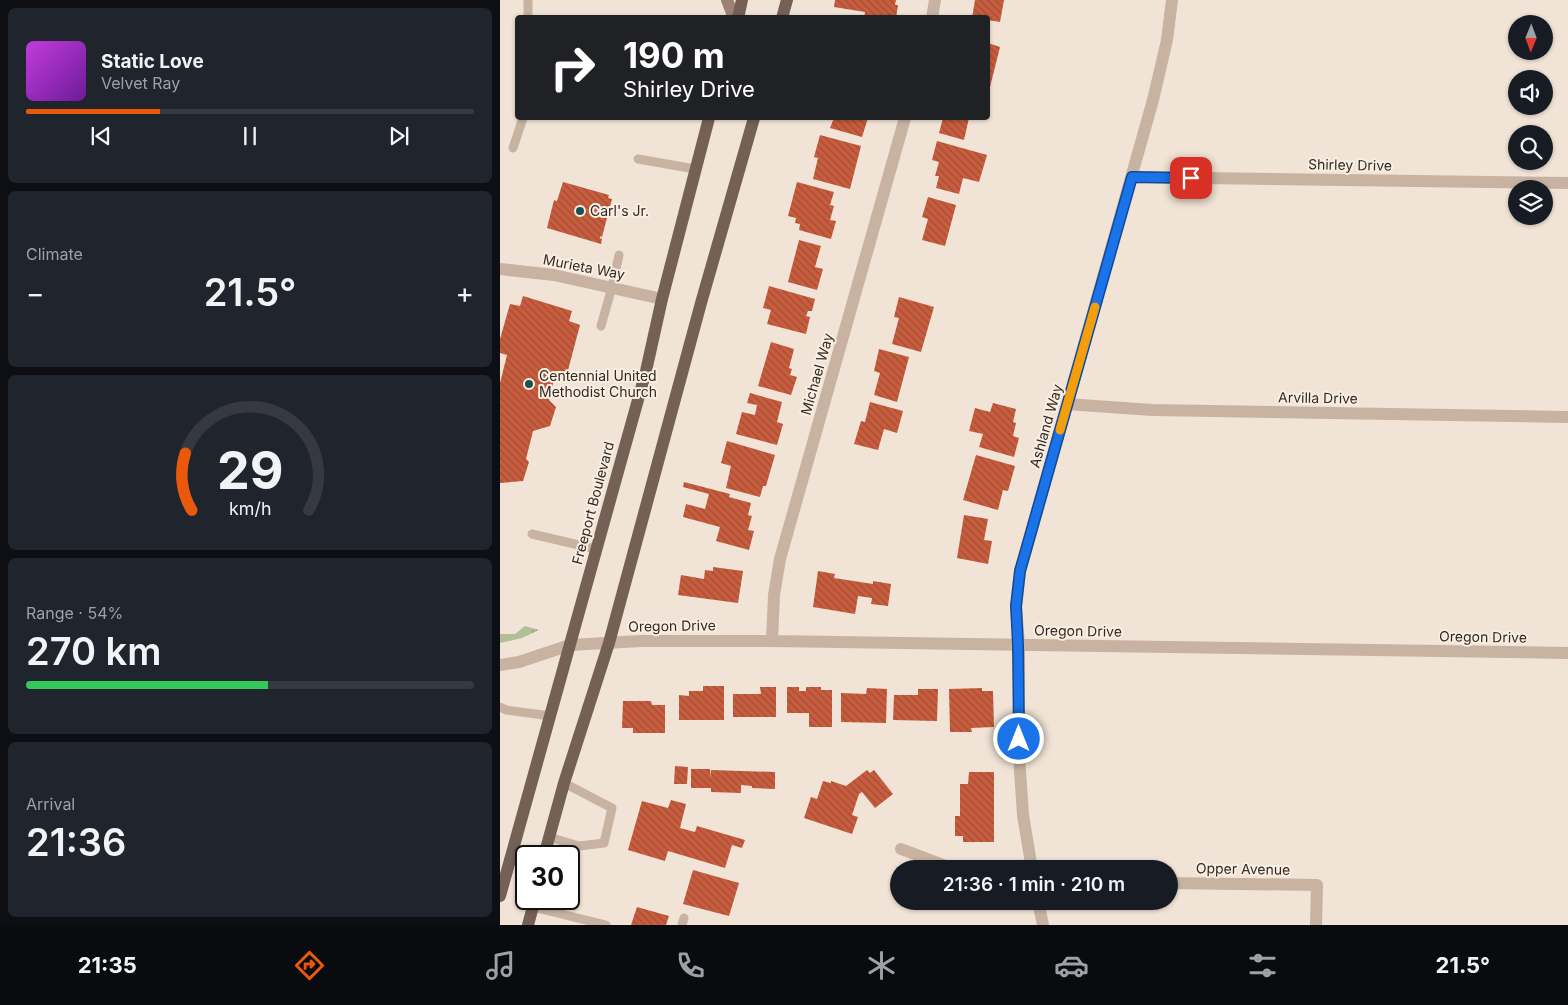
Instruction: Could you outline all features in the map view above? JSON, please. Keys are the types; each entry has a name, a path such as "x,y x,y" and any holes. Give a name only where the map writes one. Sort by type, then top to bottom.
{"main road":[{"path":"727,0 734,15"},
{"path":"737,15 742,0"},
{"path":"783,15 787,0"},
{"name":"Freeport Boulevard","path":"500,896 646,371 662,298 708,120"},
{"path":"547,845 564,783 609,643 701,303 753,120"},
{"path":"528,925 532,910"}],"street":[{"path":"932,15 935,0"},
{"name":"Ashland Way","path":"1030,860 1023,815 1019,756 1016,606 1020,571 1132,177 1168,40 1172,0"},
{"name":"Michael Way","path":"772,641 774,595 780,559 904,120"},
{"name":"Shirley Drive","path":"1132,177 1568,183"},
{"name":"Murieta Way","path":"500,269 554,275 662,298"},
{"name":"Arvilla Drive","path":"1067,404 1152,410 1568,417"},
{"name":"Oregon Drive","path":"500,665 519,662 570,644 641,641 772,641 1568,653"},
{"path":"900,849 930,860"},
{"name":"Opper Avenue","path":"1178,883 1317,885 1316,925"},
{"path":"1040,910 1043,925"}],"lane":[{"path":"528,0 528,15"},
{"path":"513,148 522,120"},
{"path":"638,159 695,169"},
{"path":"601,326 619,255"},
{"path":"532,534 596,549"},
{"path":"500,707 506,710 550,716"},
{"path":"549,837 579,846 604,843 612,808 564,783"},
{"path":"557,910 606,925"}],"green space":[{"path":"525,626 539,630 522,638 500,643 500,634 515,634"}],"building":[{"path":"835,0 896,0 895,5 898,5 896,15 864,15 865,12 834,7"},
{"path":"975,0 1004,0 1000,22 990,20 990,15 972,15"},
{"path":"990,44 1000,47 990,87"},
{"path":"833,120 867,120 862,137 830,128"},
{"path":"942,120 969,120 964,140 939,133"},
{"path":"820,135 861,146 850,189 813,179 818,158 814,157"},
{"path":"937,141 987,155 979,182 963,178 959,194 936,188 939,176 935,176 939,162 932,160"},
{"name":"Carl's Jr.","path":"563,182 609,195 608,198 612,199 602,237 600,236 602,239 601,244 547,228 554,200 557,201"},
{"path":"797,182 834,192 830,205 834,206 830,220 836,221 831,239 799,230 800,224 795,223 796,218 788,216"},
{"path":"928,197 956,205 945,246 922,240 928,219 922,217"},
{"path":"799,240 821,246 815,267 823,269 817,290 788,282"},
{"path":"769,286 815,299 812,311 808,311 806,316 810,317 806,334 767,324 771,310 763,308"},
{"path":"523,296 572,311 569,321 580,325 567,374 556,371 549,400 556,407 550,426 533,431 526,459 529,462 523,481 500,483 500,383 507,355 500,353 500,339 510,304 520,306"},
{"path":"899,297 934,307 921,352 892,344 899,318 894,317"},
{"path":"771,342 794,349 789,368 792,369 790,375 797,377 791,395 758,386"},
{"path":"879,349 909,357 897,402 874,395 880,373 874,371"},
{"path":"750,393 782,402 777,422 783,424 777,445 736,434 742,412 755,415 757,405 747,403"},
{"path":"870,402 903,411 897,433 884,429 878,450 854,444 861,421 865,422"},
{"path":"993,403 1016,409 1013,422 1016,423 1013,436 1019,438 1014,457 979,447 983,434 969,431 975,408 990,412"},
{"path":"727,441 775,455 766,486 763,486 760,497 726,488 731,466 721,463"},
{"path":"976,455 1015,466 1008,491 1003,490 998,510 963,500"},
{"path":"684,482 730,494 729,497 751,503 748,515 752,516 748,530 754,531 749,550 716,541 720,527 683,517 686,504 705,509 709,494 683,487"},
{"path":"964,515 988,519 984,540 992,541 988,564 957,558"},
{"path":"713,567 743,571 738,603 678,595 681,575 704,579 705,570 713,571"},
{"path":"818,571 835,574 834,578 873,584 873,581 891,584 888,606 871,604 872,598 858,596 855,614 813,607"},
{"path":"703,686 724,686 724,720 679,720 679,695 689,696 689,691 703,691"},
{"path":"760,687 776,687 776,717 733,717 733,694 761,694"},
{"path":"787,687 799,687 799,691 806,691 806,687 821,687 821,690 832,690 832,727 809,727 809,713 787,713"},
{"path":"867,688 887,689 886,723 841,722 841,693 866,694"},
{"path":"982,688 982,691 993,691 994,727 971,728 972,732 950,732 949,689"},
{"path":"918,689 938,689 937,721 893,720 894,695 918,695"},
{"path":"623,701 651,701 652,705 665,705 665,733 633,733 633,728 622,728"},
{"path":"675,766 688,767 687,784 674,784"},
{"path":"691,769 710,769 710,778 711,770 775,772 775,789 752,788 752,786 741,785 741,793 711,792 711,788 691,788"},
{"path":"867,770 870,773 874,770 893,794 875,808 862,792 859,794 852,815 858,817 852,834 804,818 811,797 817,799 823,781 831,783 831,781 846,786"},
{"path":"969,772 994,772 994,842 963,842 963,836 955,836 955,816 960,816 960,784 968,784"},
{"path":"671,800 686,804 680,828 695,832 697,826 745,840 742,848 732,845 725,868 668,851 665,861 628,850 642,801 668,808"},
{"path":"693,870 739,883 729,916 683,904"},
{"path":"637,907 669,916 666,925 631,925"}],"slow traffic":[{"path":"1060,430 1095,307"}],"place":[{"name":"Carl's Jr.","path":"580,211"},
{"name":"Centennial United Methodist Church","path":"529,384"}],"route":[{"path":"1019,739 1016,606 1020,571 1132,177 1191,178"}]}
